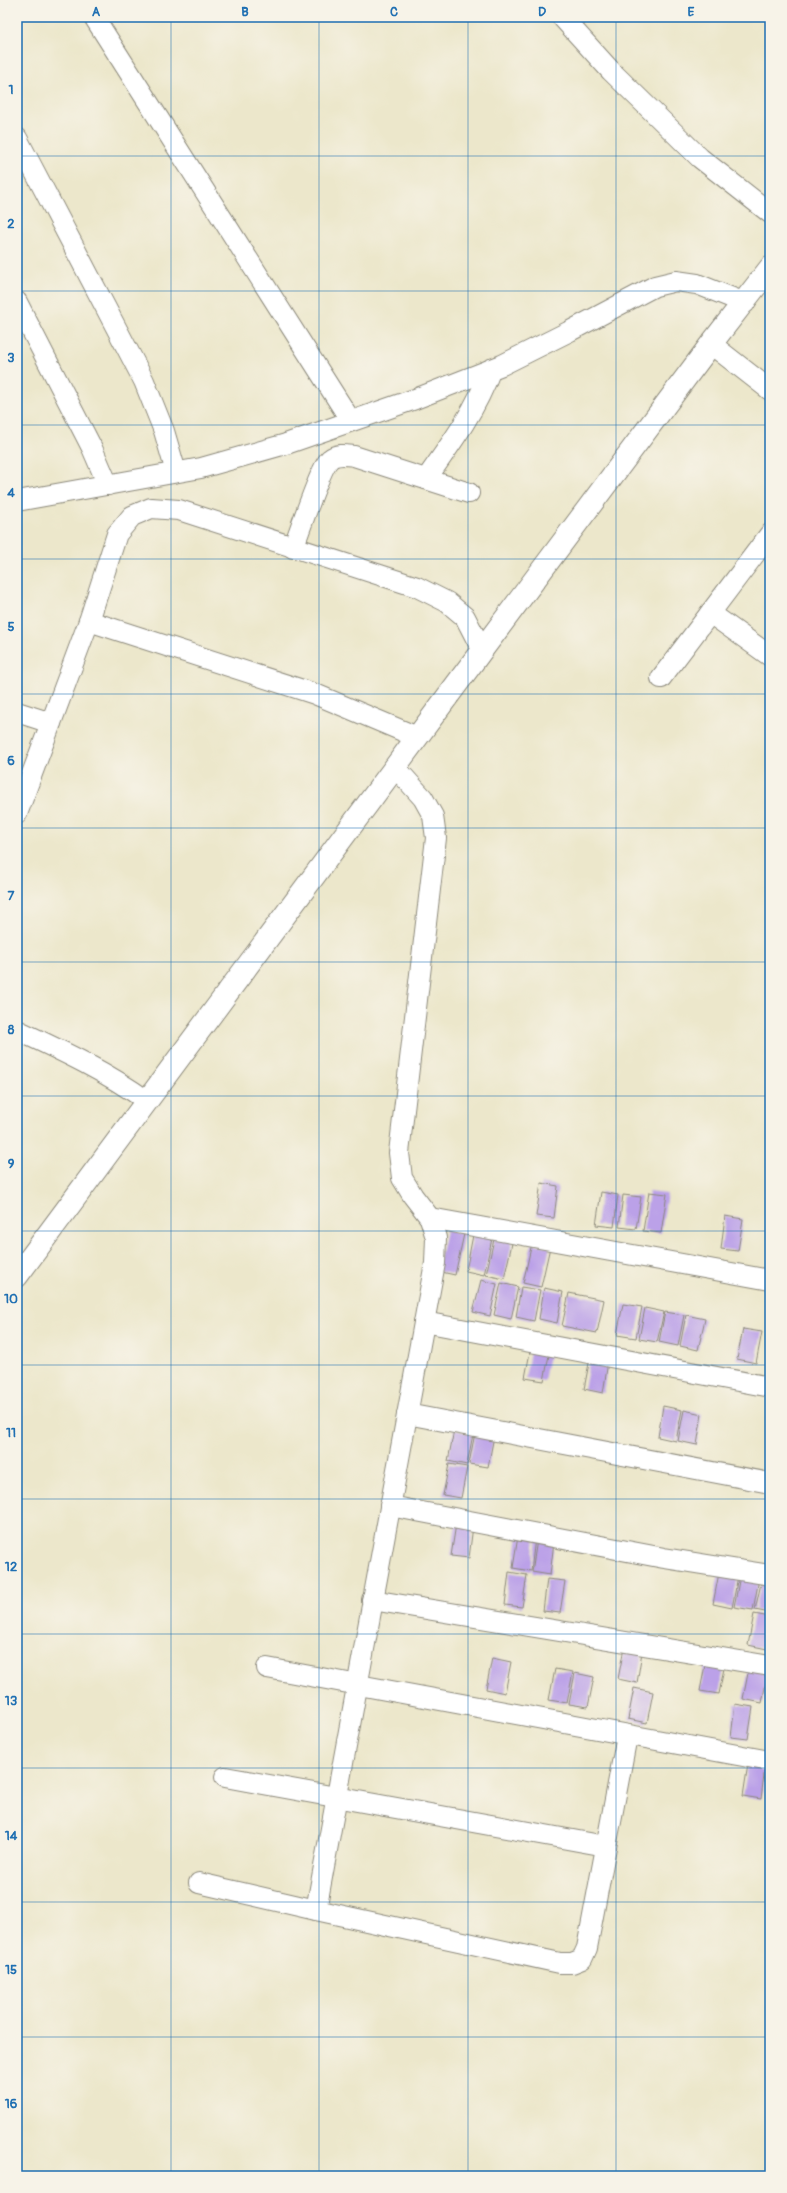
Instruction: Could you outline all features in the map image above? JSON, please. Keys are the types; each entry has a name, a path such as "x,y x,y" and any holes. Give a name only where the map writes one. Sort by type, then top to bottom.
{"street":[{"path":"94,17 351,421"},
{"path":"562,17 611,71 700,158 770,213"},
{"path":"17,138 144,381 164,431 176,472"},
{"path":"17,1276 417,737 711,344 745,303 770,268"},
{"path":"17,501 201,468 286,444 491,369 570,332 655,286 676,281 697,284 745,303"},
{"path":"17,302 92,448 108,485"},
{"path":"711,344 770,390"},
{"path":"426,479 471,415 483,393 491,369"},
{"path":"293,548 322,473 330,459 341,454 354,456 469,493"},
{"path":"17,814 89,621 117,534 132,516 151,508 179,510 416,587 447,602 465,617 482,650"},
{"path":"661,678 769,537"},
{"path":"710,614 770,656"},
{"path":"89,621 210,658 316,694 417,737"},
{"path":"17,712 51,723"},
{"path":"316,1910 356,1686 436,1264 436,1238 430,1218 413,1196 402,1178 399,1153 436,838 433,816 423,798 395,767"},
{"path":"17,1030 56,1048 122,1083 147,1101"},
{"path":"430,1218 770,1280"},
{"path":"424,1322 770,1387"},
{"path":"407,1414 770,1482"},
{"path":"390,1506 657,1557 770,1574"},
{"path":"372,1600 770,1666"},
{"path":"267,1668 356,1686 770,1761"},
{"path":"199,1883 560,1963 572,1963 582,1959 587,1948 627,1736"},
{"path":"225,1777 606,1846"}],"building":[{"path":"541,1183 558,1186 554,1218 536,1216"},
{"path":"601,1192 618,1195 614,1227 596,1225"},
{"path":"649,1192 667,1194 661,1233 643,1231"},
{"path":"623,1195 641,1197 636,1229 619,1227"},
{"path":"725,1216 743,1219 738,1251 721,1249"},
{"path":"446,1230 464,1234 455,1275 437,1271"},
{"path":"474,1230 493,1234 484,1275 466,1271"},
{"path":"495,1235 513,1239 504,1279 486,1275"},
{"path":"532,1243 550,1247 541,1287 523,1283"},
{"path":"481,1280 497,1284 490,1316 473,1312"},
{"path":"501,1283 518,1287 511,1319 494,1315"},
{"path":"521,1287 540,1290 534,1321 516,1317"},
{"path":"544,1288 563,1292 557,1323 539,1319"},
{"path":"569,1293 604,1300 597,1333 562,1326"},
{"path":"623,1304 642,1307 636,1338 617,1335"},
{"path":"645,1308 664,1312 657,1342 639,1339"},
{"path":"665,1312 684,1315 678,1346 659,1342"},
{"path":"686,1315 705,1319 698,1350 680,1346"},
{"path":"743,1329 762,1332 756,1363 737,1359"},
{"path":"531,1347 550,1350 544,1381 525,1378"},
{"path":"590,1358 608,1362 603,1393 584,1389"},
{"path":"663,1406 682,1410 676,1441 658,1437"},
{"path":"684,1410 702,1414 697,1445 678,1441"},
{"path":"454,1430 473,1434 467,1465 448,1461"},
{"path":"475,1433 494,1436 488,1467 469,1464"},
{"path":"449,1464 467,1467 461,1498 443,1495"},
{"path":"456,1524 473,1526 469,1558 451,1556"},
{"path":"518,1536 535,1538 531,1571 513,1568"},
{"path":"537,1540 554,1542 550,1575 532,1572"},
{"path":"509,1572 527,1575 522,1607 505,1605"},
{"path":"719,1573 738,1576 732,1608 713,1604"},
{"path":"740,1576 759,1579 753,1610 734,1607"},
{"path":"547,1579 565,1581 560,1613 543,1611"},
{"path":"762,1579 770,1581 770,1613 755,1610"},
{"path":"754,1614 770,1617 767,1649 748,1645"},
{"path":"624,1648 642,1652 637,1683 618,1679"},
{"path":"492,1658 511,1662 505,1693 486,1689"},
{"path":"706,1660 725,1663 719,1694 700,1691"},
{"path":"749,1668 768,1672 762,1703 743,1699"},
{"path":"555,1669 573,1672 567,1703 549,1700"},
{"path":"575,1673 594,1677 588,1707 569,1704"},
{"path":"634,1688 653,1692 647,1723 628,1719"},
{"path":"735,1704 753,1707 748,1739 731,1737"},
{"path":"748,1764 765,1766 761,1799 743,1796"}]}
